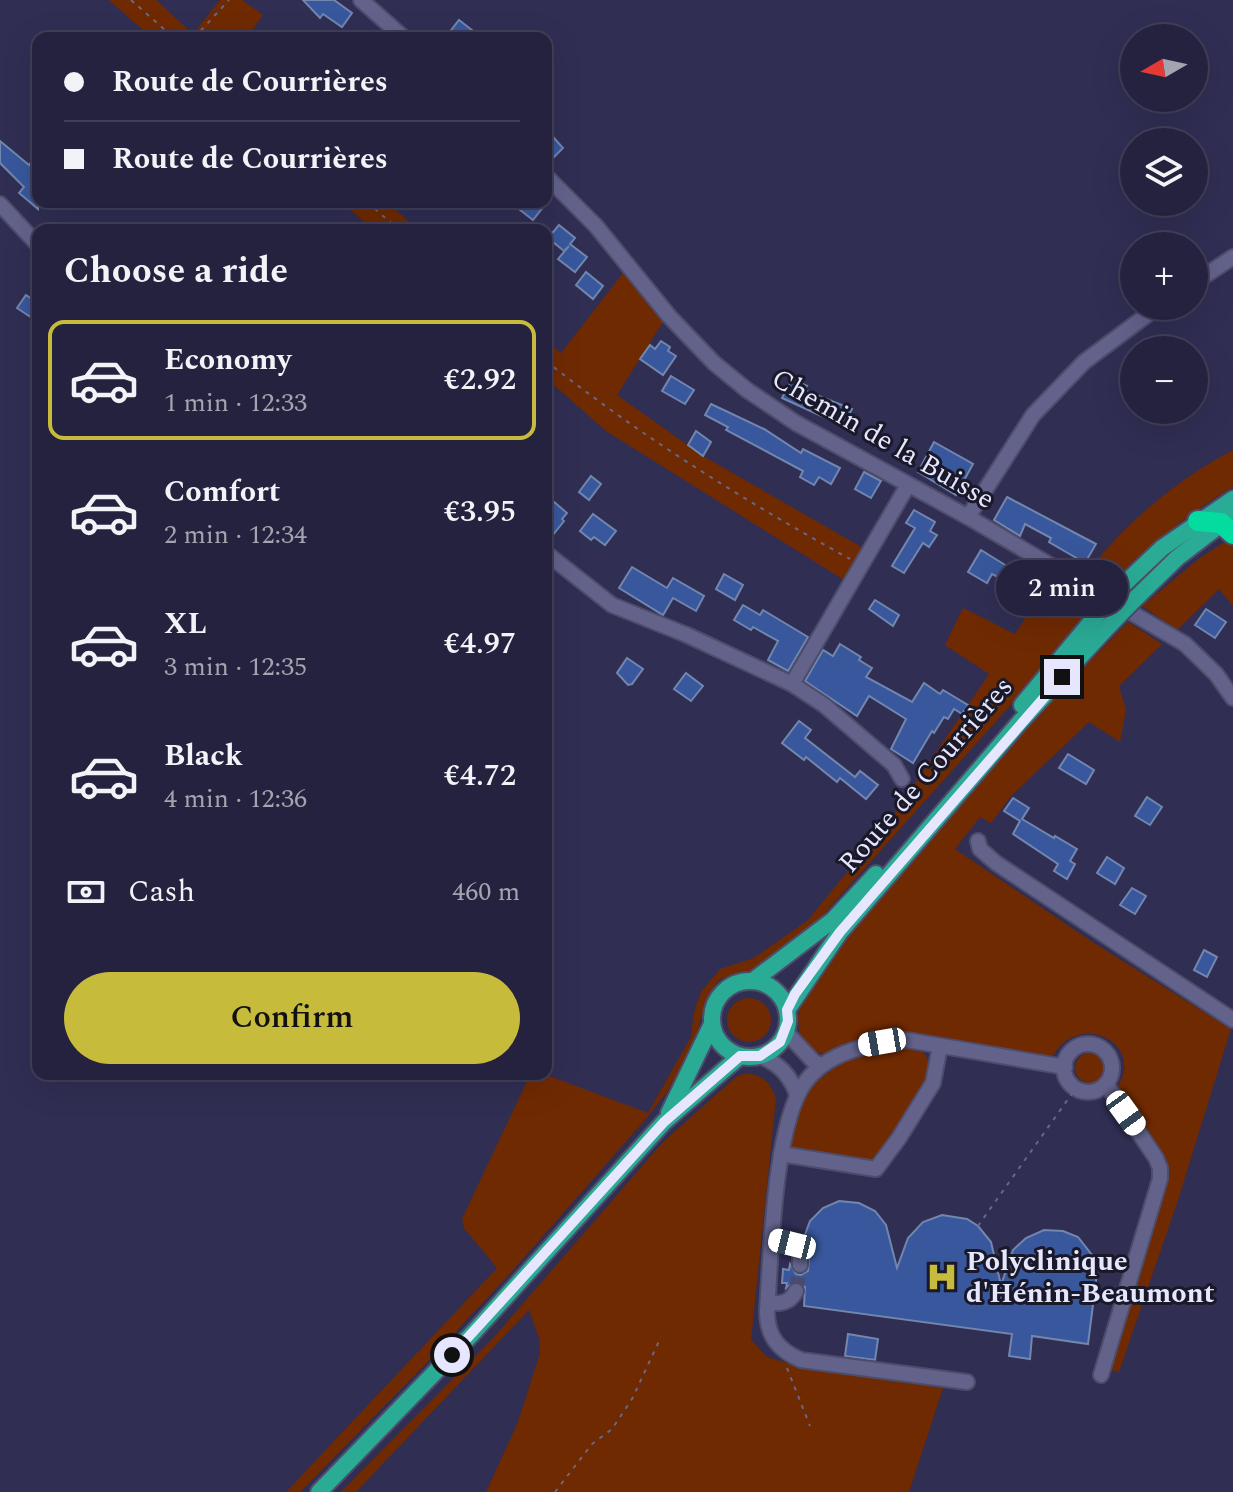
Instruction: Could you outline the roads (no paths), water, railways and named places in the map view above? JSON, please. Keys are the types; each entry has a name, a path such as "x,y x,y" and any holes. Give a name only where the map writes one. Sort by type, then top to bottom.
{"highway":[{"path":"1198,521 1229,524"}],"main road":[{"name":"Route de Courrières","path":"787,1010 840,932 1020,722 1097,627 1121,587 1162,548 1233,499"},
{"name":"Route de Courrières","path":"754,980 833,920 1097,627 1136,598 1177,558 1229,524"},
{"path":"664,1122 712,1024 715,1002 721,992 731,985 754,980 775,990 787,1010 786,1032 771,1051 760,1056 740,1056 723,1047 712,1024"},
{"path":"319,1492 472,1334 664,1122 740,1056"}],"street":[{"path":"361,0 397,32"},
{"name":"Chemin de la Buisse","path":"552,182 596,226 669,316 714,363 747,390 796,423 968,517 1185,644 1216,674 1233,698"},
{"path":"0,204 32,239"},
{"path":"1208,274 1233,257"},
{"path":"968,517 1033,415 1084,362 1140,320"},
{"path":"792,684 908,485"},
{"path":"552,558 612,605 687,635 792,684 824,705 894,765 902,779"},
{"path":"978,841 980,849 996,863 1233,1020"},
{"path":"786,1032 814,1062 822,1065"},
{"path":"967,1382 801,1360 780,1348 767,1324 768,1303 781,1154 797,1095 807,1079 822,1065 865,1045 882,1042 907,1040 1065,1067"},
{"path":"1082,1045 1097,1045 1109,1055 1112,1070 1106,1084 1092,1091 1076,1088 1066,1076 1069,1053 1082,1045"},
{"path":"781,1154 876,1169 933,1083 940,1046"},
{"path":"760,1056 770,1060 792,1080 797,1095"},
{"path":"1101,1375 1160,1179 1156,1158 1106,1084"},
{"path":"773,1240 792,1244 800,1250 800,1265"},
{"path":"768,1303 786,1302 796,1291"}],"tunnel":[{"path":"796,1291 800,1265"}],"place":[{"name":"Polyclinique d'Hénin-Beaumont","path":"942,1277"}]}
